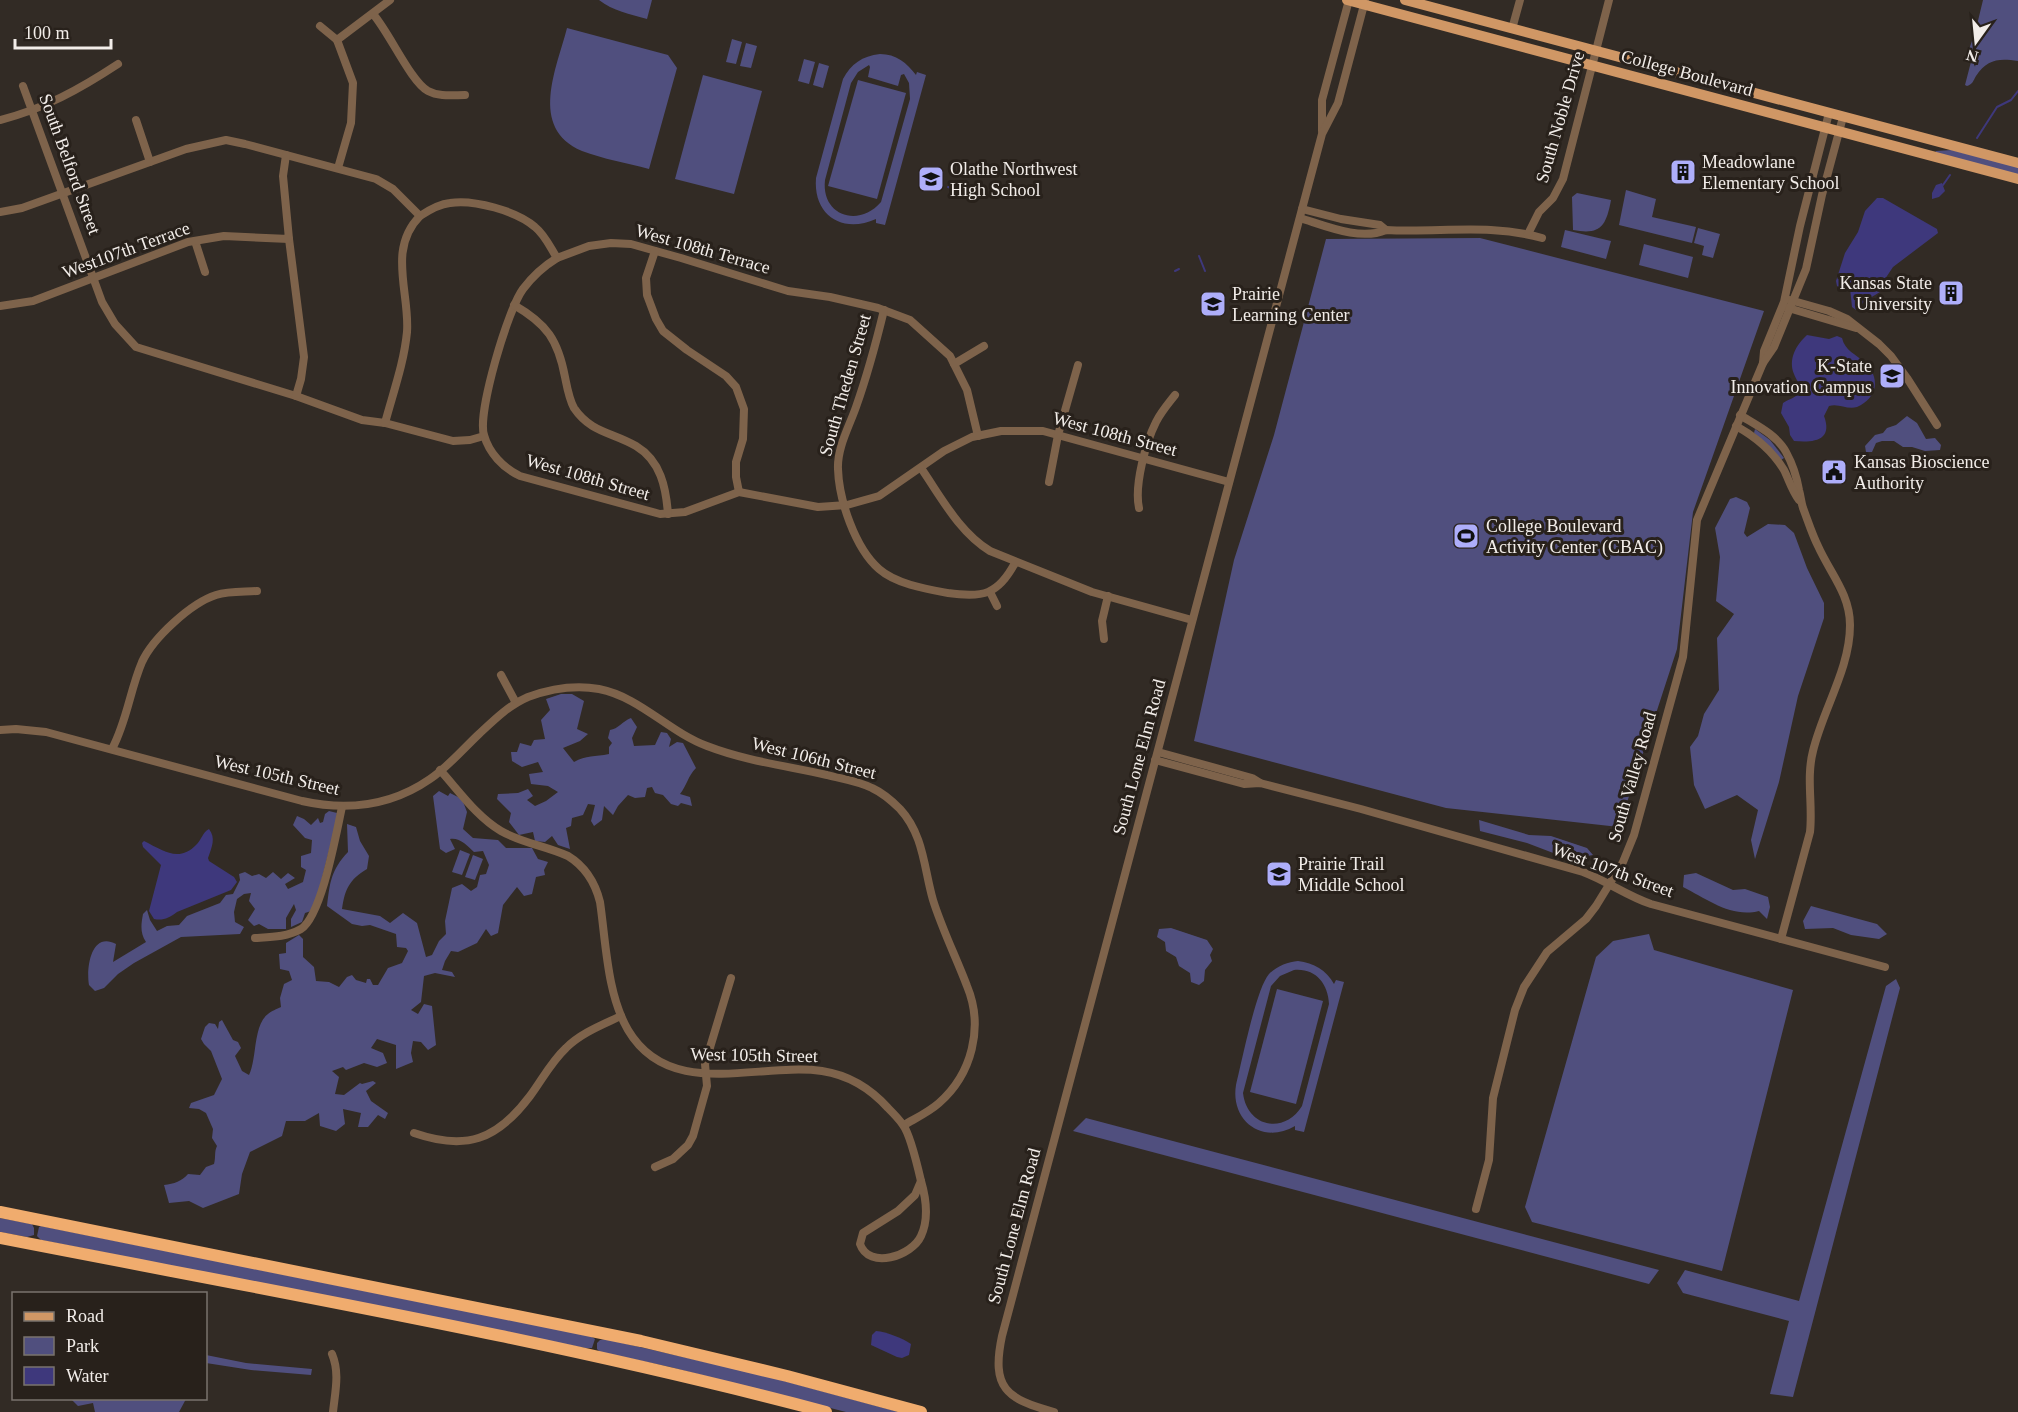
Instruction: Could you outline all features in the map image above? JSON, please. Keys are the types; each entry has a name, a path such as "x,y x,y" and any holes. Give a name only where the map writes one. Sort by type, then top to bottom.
{"highway":[{"path":"0,1212 631,1338 921,1412"},
{"path":"0,1238 558,1348 826,1412"}],"main road":[{"name":"College Boulevard","path":"1349,0 1365,2 2018,179"},
{"name":"College Boulevard","path":"1405,0 2018,163"}],"street":[{"path":"337,40 390,0"},
{"name":"South Lone Elm Road","path":"1322,134 1323,100 1349,0"},
{"path":"1512,28 1520,0"},
{"name":"South Noble Drive","path":"1528,234 1539,212 1553,198 1560,186 1609,0"},
{"name":"South Lone Elm Road","path":"1054,1412 1017,1399 1005,1387 997,1366 1000,1345 1322,134 1338,103 1365,2"},
{"path":"373,14 381,23 410,72 426,91 440,95 465,95"},
{"path":"320,26 337,40 353,84 351,123 338,168"},
{"path":"0,120 32,111 76,91 117,64"},
{"name":"South Belford Street","path":"23,86 102,302 115,324 136,346 296,396"},
{"name":"South Valley Road","path":"1788,304 1800,226 1829,113"},
{"name":"South Valley Road","path":"1476,1209 1489,1160 1492,1098 1515,1011 1524,987 1547,952 1586,919 1596,906 1629,850 1683,657 1697,520 1763,363 1764,351 1806,269 1822,195 1843,117"},
{"path":"136,120 150,162"},
{"path":"0,212 22,208 186,149 226,140 370,176 387,184 420,216"},
{"path":"286,155 283,177 304,357 296,396 362,420 385,423 453,441 484,436 483,414 506,322 527,284 557,258 537,228 510,213 474,203 459,202 438,206 420,216 407,235 402,254 407,332 385,423"},
{"path":"1301,214 1380,225 1386,230 1468,228 1528,234 1542,238"},
{"name":"West107th Terrace","path":"0,306 33,301 195,241 224,236 289,239"},
{"path":"195,241 205,272"},
{"name":"West 108th Terrace","path":"557,258 578,249 605,244 631,244 788,291 830,297 884,310 910,320 950,356 967,390 978,436"},
{"path":"655,251 646,278 647,295 663,331 687,350 739,384 744,408 743,439 736,462 739,492"},
{"path":"1788,304 1829,311 1847,319 1868,335 1891,356 1937,425"},
{"path":"514,305 538,321 555,342 562,361 570,398 582,417 598,430 636,446 657,468 666,490 668,514"},
{"name":"South Theden Street","path":"884,310 873,353 845,434 838,468 844,505 852,528 879,569 901,581 969,596 990,592"},
{"path":"954,364 984,346"},
{"path":"1049,482 1058,435 1078,365"},
{"path":"1139,508 1138,493 1144,459 1156,422 1175,395"},
{"path":"1740,415 1776,439 1785,451 1800,491 1801,502"},
{"path":"1736,426 1759,440 1772,453 1801,502 1817,546 1837,579 1850,612 1845,660 1812,754 1809,778 1810,832 1781,939"},
{"name":"West 108th Street","path":"484,436 502,465 516,474 652,513 668,514 689,511 739,492 818,507 867,501 879,496 944,451 978,436 1001,431 1042,431 1229,482"},
{"path":"921,468 960,526 970,537 990,551 1108,596 1192,620"},
{"path":"997,606 990,592 1001,585 1015,562"},
{"path":"112,749 122,732 142,661 159,637 190,609 208,598 228,592 257,591"},
{"path":"1104,639 1102,621 1108,596"},
{"path":"501,675 516,703"},
{"name":"West 106th Street","path":"440,771 504,711 516,703 540,693 572,687 588,687 609,691 634,703 689,738 707,746 753,760 865,785 883,794 902,811 920,842 934,902 971,995 975,1020 973,1047 954,1086 940,1102 904,1125"},
{"name":"West 105th Street","path":"0,730 36,730 302,801 342,807 366,805 394,798 412,791 440,771 493,825 518,839 568,856 588,874 597,890 600,902 612,987 621,1016 634,1038 655,1058 684,1071 730,1075 806,1070 839,1075 869,1090 904,1125 926,1197 924,1227 918,1242 906,1252 897,1256 879,1257 866,1253 860,1244 863,1233 898,1211 915,1195 921,1181"},
{"name":"West 107th Street","path":"1156,756 1252,778 1260,783 1574,869 1640,900 1885,967"},
{"path":"255,938 292,933 306,925 311,919 322,888 342,807"},
{"path":"655,1167 673,1159 688,1145 704,1099 707,1086 705,1064 730,978"},
{"path":"414,1133 428,1138 455,1142 468,1141 490,1134 507,1122 521,1107 565,1049 578,1038 621,1016"},
{"path":"332,1354 337,1365 333,1412"}],"green space":[{"path":"599,0 652,0 647,19 616,10"},
{"path":"1983,0 2018,0 2018,61 1999,60 1989,63 1967,86 1965,85 1972,58 1968,52 1977,35 1976,29"},
{"path":"567,28 668,55 677,68 649,169 582,151 565,141 555,128 550,96"},
{"path":"732,39 742,42 736,64 726,62"},
{"path":"746,43 757,46 751,68 740,66"},
{"path":"880,54 896,57 916,75 917,72 926,75 885,225 876,223 876,219 864,223 842,223 825,212 819,203 816,178 843,79 858,62","holes":["869,65 868,77 898,86 901,75 904,74 909,83 910,99 881,202 872,210 853,216 835,210 825,192 825,180 851,83 858,72"]},
{"path":"804,59 815,62 809,84 798,81"},
{"path":"819,63 829,66 823,88 813,85"},
{"path":"703,75 762,91 734,194 675,179"},
{"path":"858,80 906,93 877,199 828,186"},
{"path":"1952,150 2018,167 2018,175 1935,153"},
{"path":"1626,190 1656,199 1652,217 1696,227 1692,243 1619,225"},
{"path":"1577,193 1611,200 1604,223 1596,230 1573,230 1572,197"},
{"path":"1698,228 1720,234 1713,258 1702,255 1704,246 1694,243"},
{"path":"1565,230 1611,241 1606,259 1561,247"},
{"name":"College Boulevard Activity Center (CBAC)","path":"1480,238 1764,311 1693,512 1677,649 1619,827 1446,808 1194,741 1234,560 1274,435 1326,239"},
{"path":"1644,244 1693,257 1688,278 1639,265"},
{"path":"1907,416 1917,423 1926,439 1935,438 1941,445 1940,450 1925,451 1903,447 1894,441 1882,441 1876,443 1872,452 1866,452 1865,446 1875,435 1883,433"},
{"path":"1755,429 1770,440 1784,458 1781,460 1754,433"},
{"path":"1736,497 1747,502 1750,508 1744,533 1747,537 1768,524 1785,525 1794,533 1807,568 1824,603 1824,618 1798,696 1779,782 1755,859 1751,840 1758,810 1737,795 1705,809 1694,785 1690,747 1698,736 1704,714 1719,690 1717,638 1734,614 1716,601 1720,557 1715,528 1730,499"},
{"path":"561,694 572,694 584,701 577,729 588,734 580,741 563,748 574,762 587,757 609,754 609,747 612,743 608,738 610,730 631,718 637,727 632,738 634,746 655,745 661,732 667,733 671,739 669,747 677,742 683,743 696,768 680,794 690,797 692,806 681,803 678,806 671,804 663,795 655,793 652,787 647,788 645,797 635,798 628,795 613,815 604,806 602,820 594,826 591,821 595,805 588,804 583,815 572,818 571,826 566,828 570,849 558,845 552,836 545,842 535,841 533,832 519,835 509,822 511,813 497,799 498,794 518,793 528,789 533,796 527,800 535,806 558,792 548,786 531,784 529,774 543,772 538,762 522,767 512,761 511,752 517,752 520,743 531,746 534,740 545,739 541,720 550,710 546,699"},
{"path":"439,791 462,799 467,812 463,829 473,838 498,840 506,848 532,848 538,859 548,862 544,870 545,875 536,877 532,894 524,896 517,887 503,905 498,933 491,936 486,929 477,943 458,952 451,951 442,970 452,972 455,977 435,973 424,976 421,1002 411,1010 418,1014 424,1004 432,1006 436,1045 428,1050 421,1042 413,1041 411,1053 413,1062 396,1069 396,1045 377,1039 371,1048 383,1053 387,1063 377,1067 364,1063 346,1070 343,1067 332,1071 339,1077 335,1094 344,1095 360,1083 373,1081 376,1083 366,1091 371,1101 388,1113 385,1119 378,1115 368,1127 358,1127 361,1113 343,1109 345,1124 336,1131 320,1126 319,1113 305,1121 286,1121 282,1136 250,1152 242,1174 239,1194 203,1208 189,1201 169,1203 164,1185 178,1182 188,1174 200,1175 215,1161 217,1146 212,1138 213,1129 206,1113 199,1109 189,1108 191,1103 214,1095 222,1079 211,1051 201,1039 205,1027 209,1023 215,1024 218,1029 219,1022 222,1020 233,1040 238,1042 241,1048 235,1056 242,1071 249,1075 263,1019 281,1007 280,998 284,984 292,980 289,971 280,969 279,954 286,953 286,943 299,935 303,939 303,957 314,967 316,981 329,982 339,987 347,977 352,975 356,980 366,983 367,979 370,979 373,985 378,985 388,968 402,963 408,951 406,948 397,947 396,934 370,925 352,924 327,906 332,877 348,852 347,824 356,827 360,841 369,856 367,869 349,886 342,909 380,916 390,923 403,913 417,923 426,957 432,955 439,941 446,934 445,921 452,888 462,884 471,891 477,887 480,875 486,874 489,865 483,851 474,852 457,839 450,839 455,849 446,853 440,849 433,796"},
{"path":"329,811 337,813 336,823 314,910 305,913 302,922 291,927 291,919 296,910 294,904 286,918 286,929 268,929 259,924 254,926 248,920 255,909 249,901 251,893 244,894 237,899 234,912 235,922 244,927 240,934 181,937 134,963 104,988 95,991 89,985 88,970 92,953 101,943 108,941 116,944 113,962 146,942 141,925 143,914 147,910 157,931 167,926 179,925 187,916 220,903 226,895 233,894 240,880 239,874 245,872 252,876 259,874 266,878 273,872 281,879 288,873 295,878 285,884 288,889 303,882 306,870 301,867 301,856 311,853 312,840 305,838 293,825 297,816 311,825 318,818 320,823 323,822 325,814"},
{"path":"1479,820 1529,835 1551,836 1587,848 1593,855 1569,859 1527,843 1480,831"},
{"path":"460,850 470,854 462,875 452,872"},
{"path":"473,855 483,859 475,880 465,877"},
{"path":"1696,873 1733,890 1745,889 1768,897 1770,907 1767,919 1759,911 1729,910 1683,887 1684,875"},
{"path":"1811,906 1877,924 1887,934 1879,939 1851,935 1833,928 1805,929 1803,921"},
{"path":"1171,928 1207,940 1213,949 1210,955 1212,961 1205,970 1204,981 1199,985 1191,982 1190,973 1179,966 1176,957 1166,951 1165,942 1157,937 1159,929"},
{"path":"1649,934 1654,950 1793,990 1722,1271 1532,1222 1525,1207 1596,957 1613,941"},
{"path":"1298,961 1319,968 1334,984 1336,980 1344,982 1304,1132 1295,1130 1295,1126 1271,1133 1251,1126 1244,1119 1238,1109 1236,1085 1254,1009 1264,982 1276,969","holes":["1294,970 1301,970 1319,978 1326,990 1329,1004 1302,1106 1286,1121 1276,1124 1267,1123 1251,1113 1243,1093 1271,986 1280,976"]},
{"path":"1896,979 1900,988 1793,1397 1770,1394 1789,1321 1683,1293 1677,1283 1685,1270 1799,1301 1886,986"},
{"path":"1277,989 1323,1001 1296,1104 1250,1092"},
{"path":"1086,1118 1659,1270 1649,1284 1073,1131"},
{"path":"0,1218 32,1224 34,1235 27,1237 0,1232"},
{"path":"41,1226 590,1336 595,1339 592,1348 585,1348 41,1240 37,1236"},
{"path":"605,1339 762,1375 899,1412 846,1412 670,1367 600,1352 597,1349 597,1343"},
{"path":"207,1355 246,1363 312,1369 311,1375 251,1370 207,1363"},
{"path":"72,1400 185,1400 179,1412 95,1412 93,1403 78,1406"}],"water":[{"path":"1942,183 1945,191 1939,197 1932,199 1936,185"},
{"path":"1877,198 1883,198 1937,229 1938,233 1893,267 1883,282 1880,292 1856,310 1852,307 1850,288 1841,289 1837,286 1836,281 1845,253 1858,232 1865,211"},
{"path":"1807,335 1829,339 1837,336 1842,338 1848,349 1869,368 1875,380 1875,387 1869,398 1857,407 1829,406 1824,416 1826,430 1820,438 1794,441 1781,413 1783,403 1796,396 1800,390 1792,363 1796,348"},
{"path":"209,829 213,839 209,861 234,877 237,882 231,890 166,918 154,919 149,911 161,865 143,847 142,843 144,841 171,853 184,853 197,844"},
{"path":"876,1331 911,1344 909,1355 902,1358 897,1357 871,1345 872,1335"}],"waterway":[{"path":"1977,138 1997,107 2011,100 2018,91"},
{"path":"1943,185 1950,175"},
{"path":"1199,256 1205,271"},
{"path":"1175,271 1179,269"}],"place":[{"name":"Meadowlane Elementary School","path":"1683,172"},
{"name":"Olathe Northwest High School","path":"931,179"},
{"name":"Kansas State University","path":"1951,293"},
{"name":"Prairie Learning Center","path":"1213,304"},
{"name":"K-State Innovation Campus","path":"1892,376"},
{"name":"Kansas Bioscience Authority","path":"1834,472"},
{"name":"College Boulevard Activity Center (CBAC)","path":"1466,536"},
{"name":"Prairie Trail Middle School","path":"1279,874"}]}
